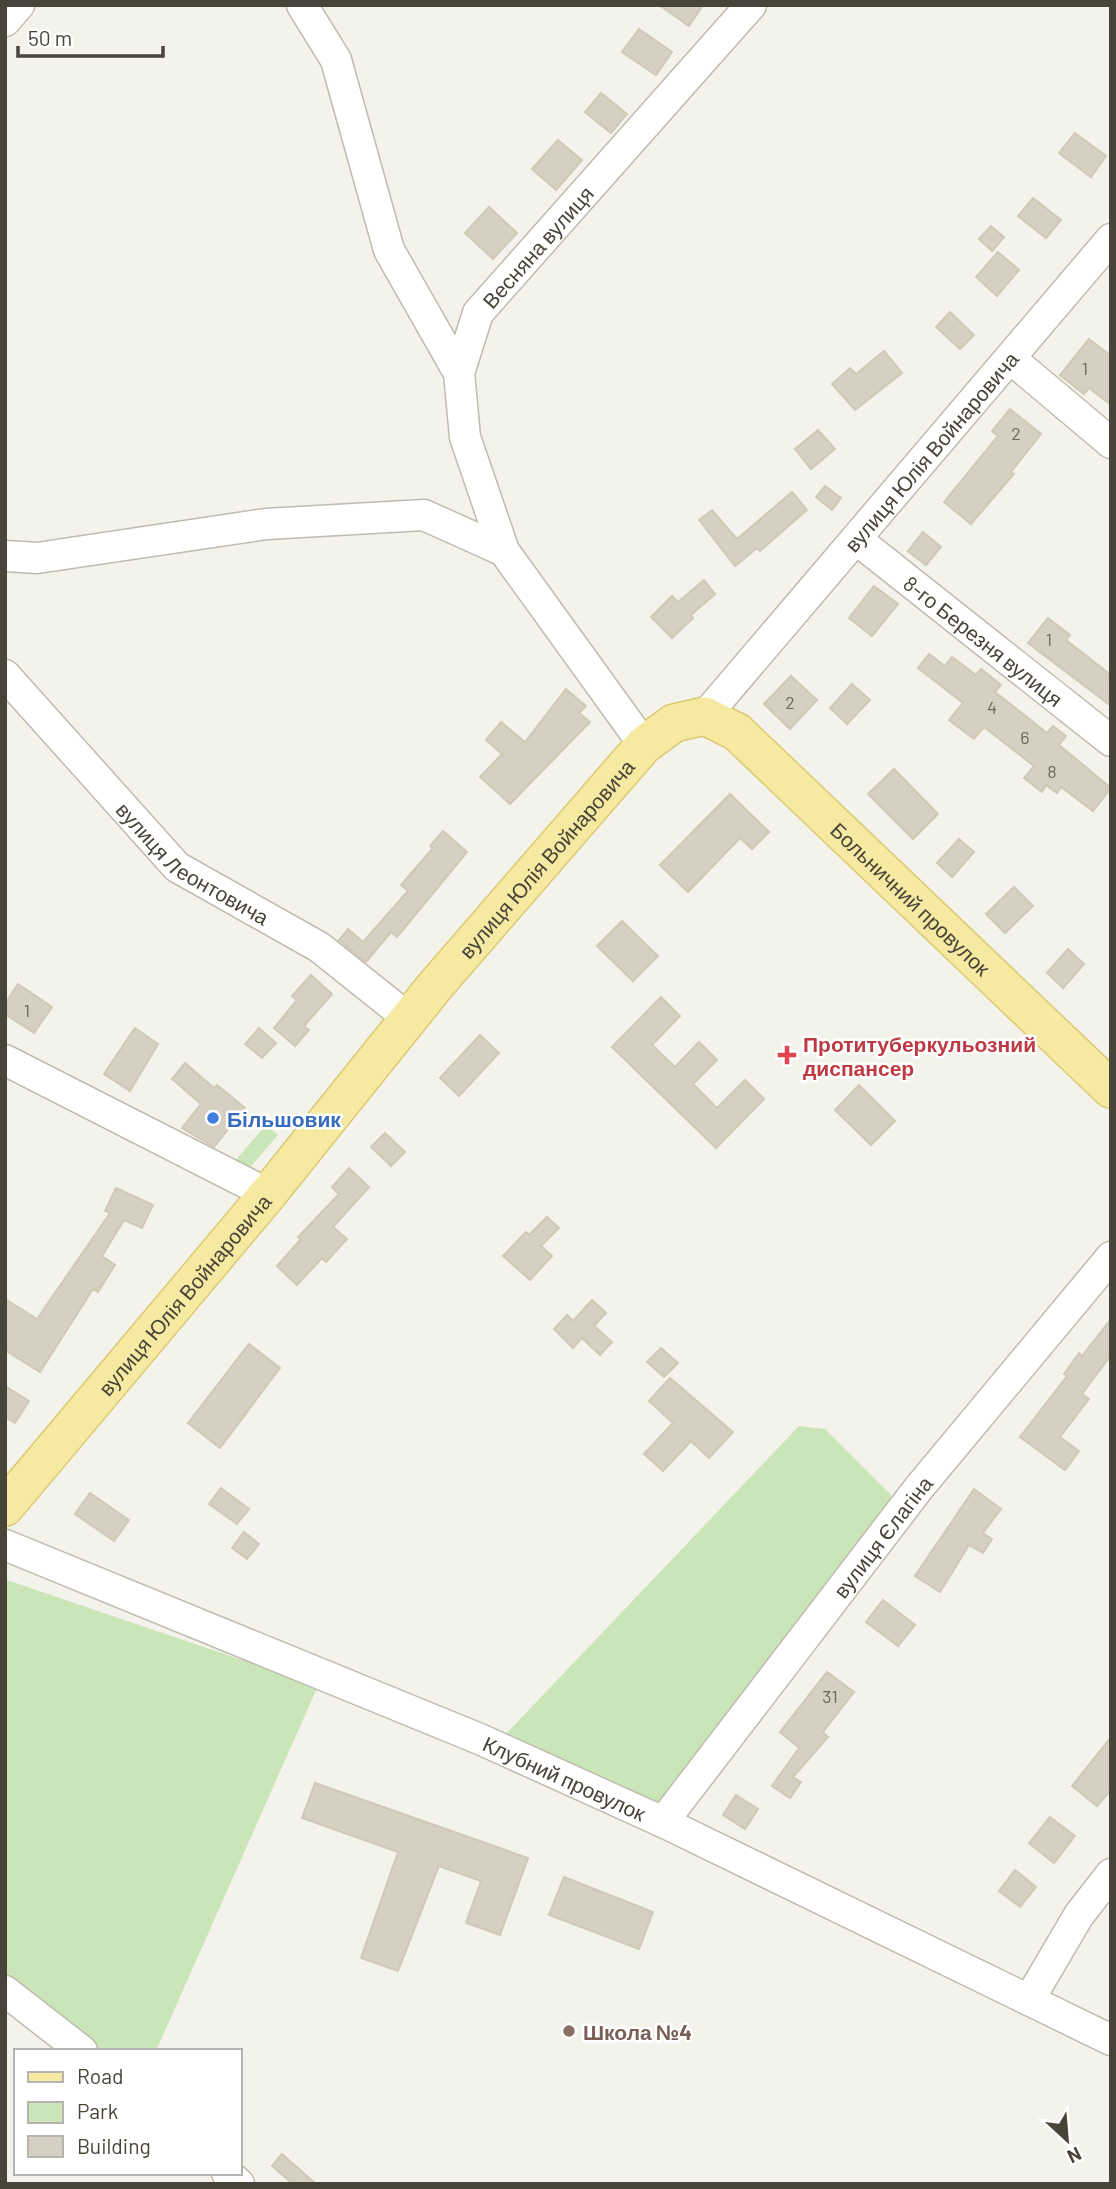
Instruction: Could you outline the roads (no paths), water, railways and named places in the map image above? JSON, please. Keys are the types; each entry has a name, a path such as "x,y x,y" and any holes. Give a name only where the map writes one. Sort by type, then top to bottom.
{"main road":[{"name":"вулиця Юлія Войнаровича","path":"5,1507 268,1194 408,1017 645,745 674,723 705,716"},
{"name":"Больничний провулок","path":"705,716 737,732 1111,1089"}],"street":[{"path":"5,20 19,5"},
{"path":"302,5 336,60 390,250 458,373"},
{"name":"Весняна вулиця","path":"645,745 504,551 465,437 458,373 478,313 751,5"},
{"name":"вулиця Юлія Войнаровича","path":"705,716 1111,239"},
{"path":"1010,358 1111,443"},
{"path":"5,556 37,558 266,524 424,515 504,551"},
{"name":"8-го Березня вулиця","path":"856,539 1111,741"},
{"name":"вулиця Леонтовича","path":"5,676 177,867 319,947 408,1017"},
{"path":"5,1059 268,1194"},
{"name":"вулиця Єлагіна","path":"663,1822 918,1489 1111,1257"},
{"name":"Клубний провулок","path":"5,1545 482,1740 663,1822 1111,2040"},
{"path":"1029,2000 1079,1915 1111,1874"},
{"path":"5,1991 79,2049"}],"place":[{"name":"Протитуберкульозний диспансер","path":"787,1055"},
{"name":"Більшовик","path":"213,1118"},
{"name":"Школа №4","path":"569,2031"}]}
